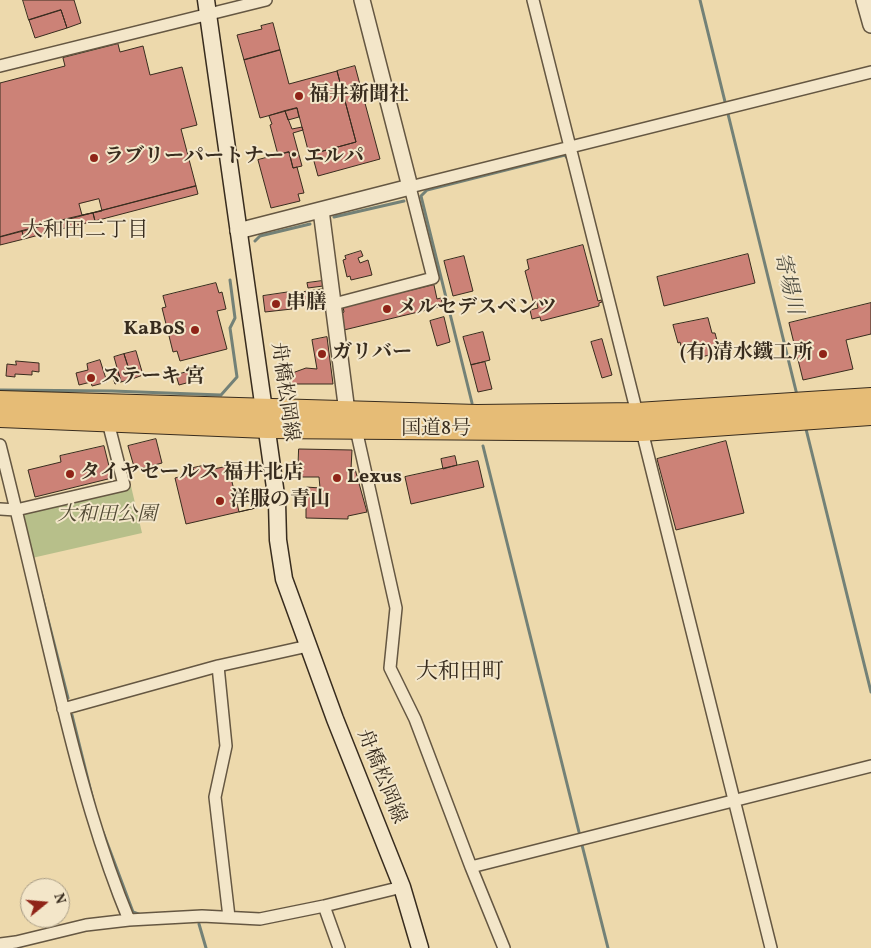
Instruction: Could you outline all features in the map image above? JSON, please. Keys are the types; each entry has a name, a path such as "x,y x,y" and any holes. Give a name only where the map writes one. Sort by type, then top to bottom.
{"highway":[{"name":"国道8号","path":"639,422 871,398"},
{"name":"国道8号","path":"0,401 265,419"},
{"name":"国道8号","path":"0,417 108,422 265,419 352,420 477,415 639,422 871,415"}],"main road":[{"name":"舟橋松岡線","path":"207,7 278,502 278,540 284,579 338,727 402,887 420,948"}],"street":[{"path":"0,66 207,7 266,0"},
{"path":"334,304 433,278 362,0"},
{"path":"533,0 770,948"},
{"path":"864,0 871,26"},
{"path":"238,231 871,72"},
{"path":"321,210 352,420 396,608 390,668 415,719 470,867 504,948"},
{"path":"0,509 16,510 124,485 108,422"},
{"path":"0,445 71,741 96,830 114,884 129,920"},
{"path":"63,709 218,666 308,646"},
{"path":"218,666 226,746 215,797 229,917"},
{"path":"470,867 871,766"},
{"path":"0,944 18,945 86,925 129,920 202,916 260,919 402,887"},
{"path":"324,906 338,948"}],"green space":[{"name":"大和田公園","path":"131,486 142,533 32,558 23,517 29,509"}],"building":[{"path":"23,0 74,0 81,23 67,28 61,10 29,20"},
{"path":"61,10 67,28 35,38 29,20"},
{"path":"273,23 280,50 244,60 237,35 262,29 261,26"},
{"name":"ラブリーパートナー・エルパ","path":"118,44 120,52 143,46 150,75 182,67 197,125 181,129 196,186 0,237 0,83 65,66 63,58"},
{"name":"福井新聞社","path":"280,50 289,84 337,71 356,142 312,154 311,150 308,150 297,108 260,118 244,60"},
{"path":"355,66 380,159 318,176 312,154 356,142 337,71"},
{"path":"297,108 299,117 288,120 285,111"},
{"path":"285,111 292,129 302,127 303,130 293,133 302,166 293,168 289,152 278,155 269,116"},
{"path":"289,152 293,168 297,167 304,193 298,194 300,201 271,208 258,160"},
{"path":"196,186 198,194 95,221 93,213"},
{"path":"99,199 102,211 82,215 79,204"},
{"path":"93,213 95,221 69,227 67,219"},
{"path":"67,219 69,227 24,239 22,231"},
{"path":"22,231 24,239 0,245 0,237"},
{"path":"583,245 598,301 601,300 602,302 599,303 599,306 541,321 540,317 532,319 530,310 538,308 536,300 533,301 525,271 529,269 527,260"},
{"path":"361,251 363,256 358,258 360,263 368,260 372,275 351,280 350,276 347,277 343,260 346,259 345,256"},
{"path":"748,254 755,283 664,306 657,277"},
{"path":"464,256 473,291 453,296 444,261"},
{"path":"322,281 323,286 308,288 307,283"},
{"name":"KaBoS","path":"216,283 219,293 222,292 226,309 217,311 227,349 180,361 177,351 173,352 162,308 166,307 163,296"},
{"name":"メルセデスベンツ","path":"434,285 437,299 441,298 443,306 344,330 340,315 344,312 343,307"},
{"path":"325,289 326,302 305,304 304,292"},
{"path":"290,292 292,309 265,312 263,296"},
{"name":"(有)清水鐵工所","path":"871,303 871,334 846,340 853,369 803,380 789,323"},
{"path":"444,317 450,342 437,346 430,321"},
{"path":"708,318 712,333 715,333 720,352 698,358 694,342 681,346 680,342 678,343 673,325"},
{"path":"483,332 490,360 471,365 463,337"},
{"name":"ガリバー","path":"327,337 333,384 289,384 287,377 295,372 306,368 317,369 312,340"},
{"path":"602,339 612,375 602,378 591,342"},
{"path":"136,351 143,375 132,379 124,354"},
{"path":"124,354 132,379 121,382 114,357"},
{"name":"ステーキ 宮","path":"100,360 107,382 92,386 91,382 79,385 76,373 88,370 87,364"},
{"path":"16,361 39,363 39,372 32,371 32,375 15,374 15,377 6,376 7,364 16,365"},
{"path":"485,362 492,389 478,392 471,365"},
{"path":"198,369 201,379 179,385 176,375"},
{"path":"118,371 121,382 115,384 111,372"},
{"path":"156,439 162,463 135,470 128,446"},
{"path":"726,441 744,513 676,530 657,459"},
{"name":"タイヤセールス 福井北店","path":"104,446 112,478 35,497 28,470 61,462 60,456"},
{"path":"299,449 352,450 351,469 355,469 367,512 348,516 348,519 306,518 306,487 320,488 319,477 298,477"},
{"path":"455,456 457,465 443,469 441,459"},
{"path":"478,461 484,487 411,504 405,477"},
{"name":"洋服の青山","path":"207,465 209,470 228,466 235,494 256,489 260,507 186,524 175,478 195,473 193,468"},
{"path":"256,489 260,507 239,512 235,494"}],"waterway":[{"name":"寄場川","path":"700,0 797,395"},
{"path":"472,403 421,196 427,190 565,155 568,159"},
{"path":"334,217 404,201"},
{"path":"255,241 260,236 310,224"},
{"path":"0,390 112,391 221,395 237,377 230,328 235,318 230,280"},
{"name":"寄場川","path":"805,425 871,692"},
{"path":"483,446 579,832"},
{"path":"41,592 68,698"},
{"path":"72,715 93,800"},
{"path":"103,832 133,912 141,915"},
{"path":"582,845 608,948"},
{"path":"199,924 206,948"}],"place":[{"name":"福井新聞社","path":"299,96"},
{"name":"ラブリーパートナー・エルパ","path":"94,158"},
{"name":"串膳","path":"276,304"},
{"name":"メルセデスベンツ","path":"387,309"},
{"name":"KaBoS","path":"195,330"},
{"name":"ガリバー","path":"322,354"},
{"name":"(有)清水鐵工所","path":"823,354"},
{"name":"ステーキ 宮","path":"91,378"},
{"name":"タイヤセールス 福井北店","path":"70,474"},
{"name":"Lexus","path":"337,478"},
{"name":"洋服の青山","path":"220,501"}],"district":[{"name":"大和田二丁目","path":"85,232"},
{"name":"大和田町","path":"460,674"}]}
